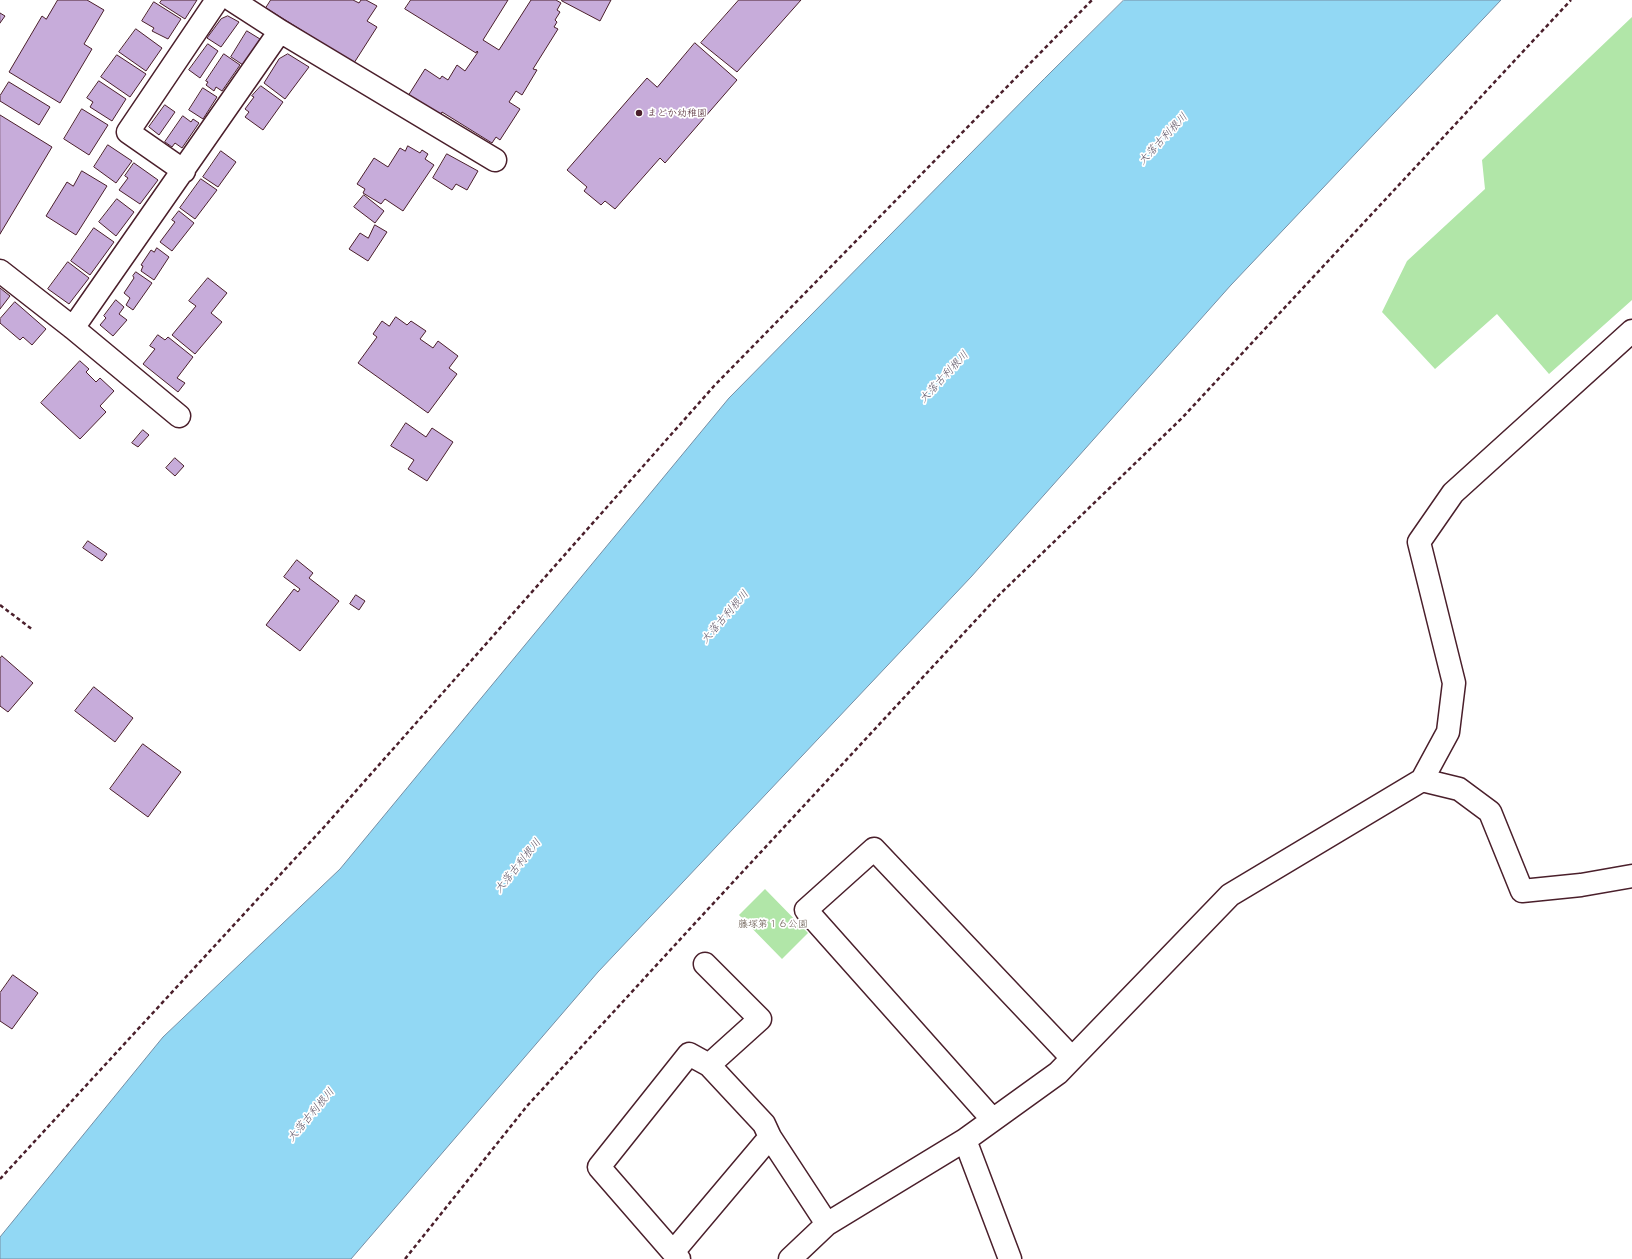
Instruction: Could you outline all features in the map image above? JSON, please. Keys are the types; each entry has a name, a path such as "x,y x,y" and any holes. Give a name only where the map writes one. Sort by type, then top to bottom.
{"street":[{"path":"184,171 128,132 217,0"},
{"path":"232,0 280,31 495,160"},
{"path":"74,328 280,31"},
{"path":"0,271 74,328 179,416"},
{"path":"790,1259 827,1224 965,1140 1058,1073 1230,895 1422,780 1448,732 1454,683 1419,542 1454,493 1632,330"},
{"path":"1422,780 1459,789 1490,812 1522,891 1632,876"},
{"path":"993,1120 806,910 874,849 1072,1058"},
{"path":"704,964 760,1019 709,1065"},
{"path":"770,1137 676,1256 599,1167 689,1054 709,1065 764,1124 770,1137 827,1224"},
{"path":"965,1140 1010,1259"}],"path":[{"path":"0,1179 325,826 714,386 1092,0"},
{"path":"404,1259 527,1106 707,909 1000,594 1182,418 1571,0"},
{"path":"0,605 33,630"}],"green space":[{"path":"1632,17 1632,300 1549,374 1497,314 1435,369 1382,312 1407,261 1485,189 1482,160"},
{"name":"藤塚第１６公園","path":"765,889 808,933 782,959 739,915"}],"water":[{"name":"大落古利根川","path":"1124,0 1501,0 1231,285 971,577 598,972 351,1259 0,1259 0,1237 163,1037 340,869 729,398"}],"building":[{"path":"58,0 87,0 104,10 84,44 92,49 60,103 9,72 42,16 46,19"},
{"path":"162,0 197,0 185,19 160,3"},
{"path":"271,0 353,0 359,3 361,0 366,0 377,6 367,21 377,27 354,63 266,8"},
{"path":"411,0 508,0 483,40 499,50 531,0 556,0 561,3 557,10 560,12 555,20 557,22 554,27 558,29 533,69 537,70 522,95 516,91 509,102 520,109 500,140 496,137 492,143 442,112 440,116 408,96 425,69 440,79 442,76 448,80 457,65 465,71 478,52 477,51 476,53 405,9"},
{"path":"562,0 611,0 600,21"},
{"path":"739,0 801,0 737,72 701,43"},
{"path":"154,2 181,19 168,39 152,31 154,28 142,21"},
{"path":"0,13 5,16 0,23"},
{"path":"228,16 239,22 221,47 207,38 221,19"},
{"path":"136,29 162,48 146,71 119,52"},
{"path":"247,31 260,39 243,65 231,57"},
{"path":"695,43 737,80 665,163 660,158 615,209 605,201 601,205 584,191 587,187 567,170 647,78 657,87"},
{"path":"208,44 218,51 200,78 189,70"},
{"path":"224,54 240,65 222,91 216,87 214,91 206,85 208,82 206,81"},
{"path":"288,54 309,67 285,99 264,83 279,59"},
{"path":"117,55 146,74 130,97 101,77"},
{"path":"99,81 126,99 112,121 90,107 93,102 87,98"},
{"path":"9,82 50,107 39,125 0,101 0,96"},
{"path":"261,86 283,102 263,130 245,117 249,112 245,109 254,97 252,96"},
{"path":"203,88 217,97 203,119 189,110"},
{"path":"165,105 175,112 159,135 149,127"},
{"path":"82,109 108,125 89,155 64,139"},
{"path":"0,115 52,147 0,234"},
{"path":"183,116 191,122 193,119 199,123 182,148 175,143 172,147 165,142"},
{"path":"108,145 132,161 116,183 94,167"},
{"path":"408,146 420,153 422,150 428,154 425,159 434,165 403,211 385,199 381,204 363,193 365,189 357,184 374,158 388,167 400,148 405,151"},
{"path":"221,151 236,162 218,187 203,177"},
{"path":"447,154 478,171 467,190 456,184 452,190 433,178"},
{"path":"134,163 158,180 140,204 119,190 128,178 125,176"},
{"path":"82,171 107,186 76,235 46,216 67,182 73,186"},
{"path":"201,179 217,190 195,219 180,208"},
{"path":"364,195 384,211 375,223 354,207"},
{"path":"117,199 134,212 116,236 99,222"},
{"path":"179,211 194,223 172,251 160,242 175,222 172,220"},
{"path":"375,225 387,232 368,261 349,249 360,233 368,238"},
{"path":"94,228 114,242 90,275 71,261"},
{"path":"157,248 169,257 154,280 141,271 143,266 141,265 151,250 154,252"},
{"path":"68,262 89,278 69,304 48,289"},
{"path":"136,272 152,283 133,310 126,305 130,298 124,293 134,278 133,276"},
{"path":"208,278 227,293 211,313 222,322 195,354 172,335 196,306 189,301"},
{"path":"0,288 10,296 0,309"},
{"path":"116,300 124,307 119,314 127,320 113,336 100,325 106,318 104,316"},
{"path":"15,302 46,329 32,345 23,337 20,340 0,323 0,319"},
{"path":"396,317 407,325 411,321 426,331 420,339 433,348 438,341 458,356 449,368 457,374 428,413 358,363 377,337 373,334 382,321 389,326"},
{"path":"158,335 165,340 168,337 193,357 177,378 185,383 178,392 143,364 155,349 150,346"},
{"path":"80,361 89,369 86,372 96,382 100,378 114,391 100,406 106,412 80,439 41,403"},
{"path":"406,423 426,437 432,428 453,442 427,481 408,469 414,460 391,446"},
{"path":"143,430 149,435 138,447 132,443"},
{"path":"175,458 184,466 175,476 166,468"},
{"path":"88,541 107,554 102,561 83,548"},
{"path":"297,560 313,573 309,578 339,601 300,651 266,625 294,589 298,592 300,589 284,577"},
{"path":"356,595 365,601 359,610 350,604"},
{"path":"2,656 33,683 8,712 0,706 0,659"},
{"path":"94,687 133,718 115,742 75,711"},
{"path":"143,744 181,772 148,817 110,789"},
{"path":"13,975 38,993 12,1029 0,1021 0,993"}],"place":[{"name":"まどか幼稚園","path":"639,113"}]}
